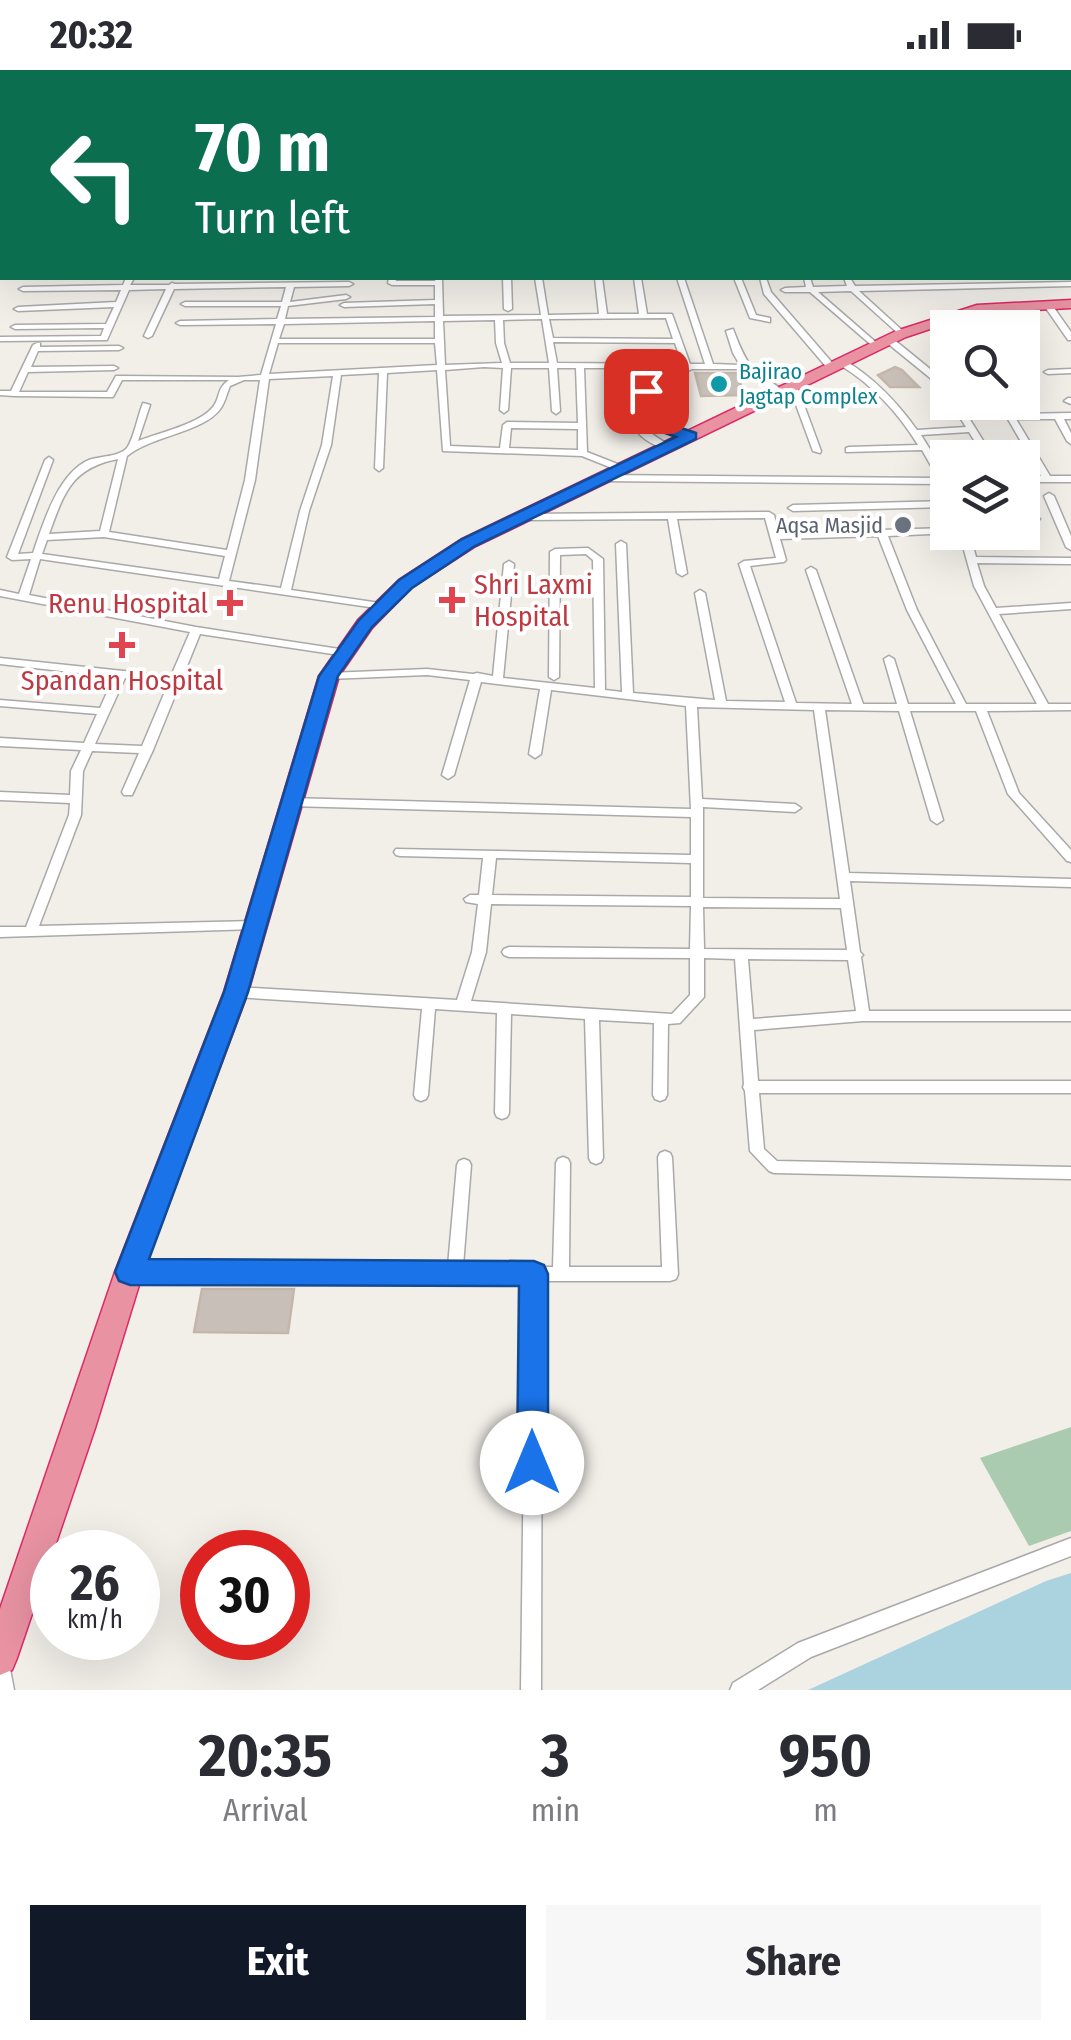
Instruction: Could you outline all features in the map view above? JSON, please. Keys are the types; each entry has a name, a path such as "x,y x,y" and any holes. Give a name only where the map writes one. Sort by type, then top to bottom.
{"highway":[{"path":"0,1658 130,1272 236,992 328,676 365,624 406,584 468,543 889,340 1012,295 1046,304 1071,304"}],"street":[{"path":"23,289 128,282 172,286 350,280 340,322"},
{"path":"392,280 439,280 438,341 446,449 583,453 612,473 930,483"},
{"path":"508,280 508,309"},
{"path":"538,280 549,353 556,366 556,411"},
{"path":"599,280 603,315"},
{"path":"638,280 643,316"},
{"path":"682,280 710,368"},
{"path":"738,280 752,316 767,320"},
{"path":"808,280 810,288 930,372"},
{"path":"901,280 906,287"},
{"path":"1000,280 1012,295"},
{"path":"0,338 104,338 128,282"},
{"path":"740,288 764,282 838,365 862,372 930,457"},
{"path":"849,282 889,340"},
{"path":"784,290 849,282 1012,295 1071,284"},
{"path":"223,583 250,480 265,375 291,284"},
{"path":"148,336 172,286"},
{"path":"184,304 439,302"},
{"path":"18,309 118,304"},
{"path":"1046,304 1071,338"},
{"path":"180,323 669,316 688,368"},
{"path":"499,319 500,343 507,366 504,410"},
{"path":"15,327 109,326"},
{"path":"730,330 743,368 758,380 788,389 817,451"},
{"path":"14,394 40,338"},
{"path":"549,340 678,341"},
{"path":"274,341 438,341"},
{"path":"35,349 119,348"},
{"path":"0,393 110,395 118,378 242,378 507,366 743,368"},
{"path":"580,367 583,453"},
{"path":"25,370 114,368"},
{"path":"613,368 628,418 645,437 668,447"},
{"path":"640,368 662,427 690,436"},
{"path":"379,468 384,371"},
{"path":"1048,372 1071,371"},
{"path":"285,592 297,558 313,484 330,440 337,373"},
{"path":"132,446 175,434 217,410 227,384 242,378"},
{"path":"104,534 123,455 132,446 146,405"},
{"path":"1040,416 1071,416"},
{"path":"1058,416 1071,441"},
{"path":"966,420 979,440"},
{"path":"1015,420 1048,479"},
{"path":"504,451 507,425 582,426"},
{"path":"913,433 972,428"},
{"path":"849,450 924,447"},
{"path":"24,598 45,537 78,471 98,460 123,455"},
{"path":"50,460 12,556 37,556 383,606"},
{"path":"1040,479 1071,479"},
{"path":"1048,496 1071,547"},
{"path":"793,508 930,504"},
{"path":"522,517 768,515 782,560 744,564 792,707"},
{"path":"672,516 682,572"},
{"path":"774,536 930,532"},
{"path":"882,533 912,610 963,708"},
{"path":"45,537 104,534 231,554"},
{"path":"621,544 628,697"},
{"path":"535,754 550,681 556,552 588,550 598,559 600,693"},
{"path":"970,550 979,586 1044,708"},
{"path":"973,560 1071,561"},
{"path":"498,678 509,564"},
{"path":"811,570 858,708"},
{"path":"0,593 346,653"},
{"path":"700,593 721,704"},
{"path":"992,611 1071,606"},
{"path":"128,792 196,630"},
{"path":"889,659 936,820"},
{"path":"0,661 176,680"},
{"path":"328,676 427,672 550,681 600,693 691,704 1071,707"},
{"path":"31,931 75,815 76,771 120,674"},
{"path":"448,775 476,676"},
{"path":"0,703 101,711"},
{"path":"236,992 675,1019 697,997 697,808 691,704"},
{"path":"820,708 862,1016"},
{"path":"980,708 1014,794 1071,858"},
{"path":"0,742 147,750"},
{"path":"0,796 77,799"},
{"path":"290,802 795,808"},
{"path":"400,852 698,858"},
{"path":"462,1007 480,952 476,899 490,854"},
{"path":"844,877 1071,883"},
{"path":"476,899 848,904"},
{"path":"0,932 254,926"},
{"path":"509,952 856,955"},
{"path":"741,954 757,1151 774,1167 1071,1173"},
{"path":"421,1095 430,1004"},
{"path":"502,1113 504,1010"},
{"path":"592,1016 596,1158"},
{"path":"746,1025 862,1016 1071,1016"},
{"path":"660,1095 661,1019"},
{"path":"750,1087 1071,1087"},
{"path":"130,1272 670,1274 665,1157"},
{"path":"561,1274 563,1162"},
{"path":"455,1274 464,1164"},
{"path":"531,1690 534,1274"},
{"path":"740,1690 804,1650 1071,1546"},
{"path":"0,1658 4,1690"}],"green space":[{"path":"1071,1427 1071,1531 1029,1546 980,1458"}],"water":[{"path":"1071,1573 1071,1690 808,1690 1046,1581"}],"building":[{"path":"895,367 919,387 890,387 878,375"},
{"name":"Bajirao Jagtap Complex","path":"695,373 737,373 744,395 701,396"},
{"path":"202,1289 294,1289 288,1333 194,1332"}],"place":[{"name":"Bajirao Jagtap Complex","path":"719,384"},
{"name":"Aqsa Masjid","path":"903,525"},
{"name":"Shri Laxmi Hospital","path":"452,600"},
{"name":"Renu Hospital","path":"230,603"},
{"name":"Spandan Hospital","path":"122,645"}],"route":[{"path":"532,1463 534,1274 130,1272 236,992 328,676 365,624 406,584 468,543 690,436 662,427 646,391"}]}
